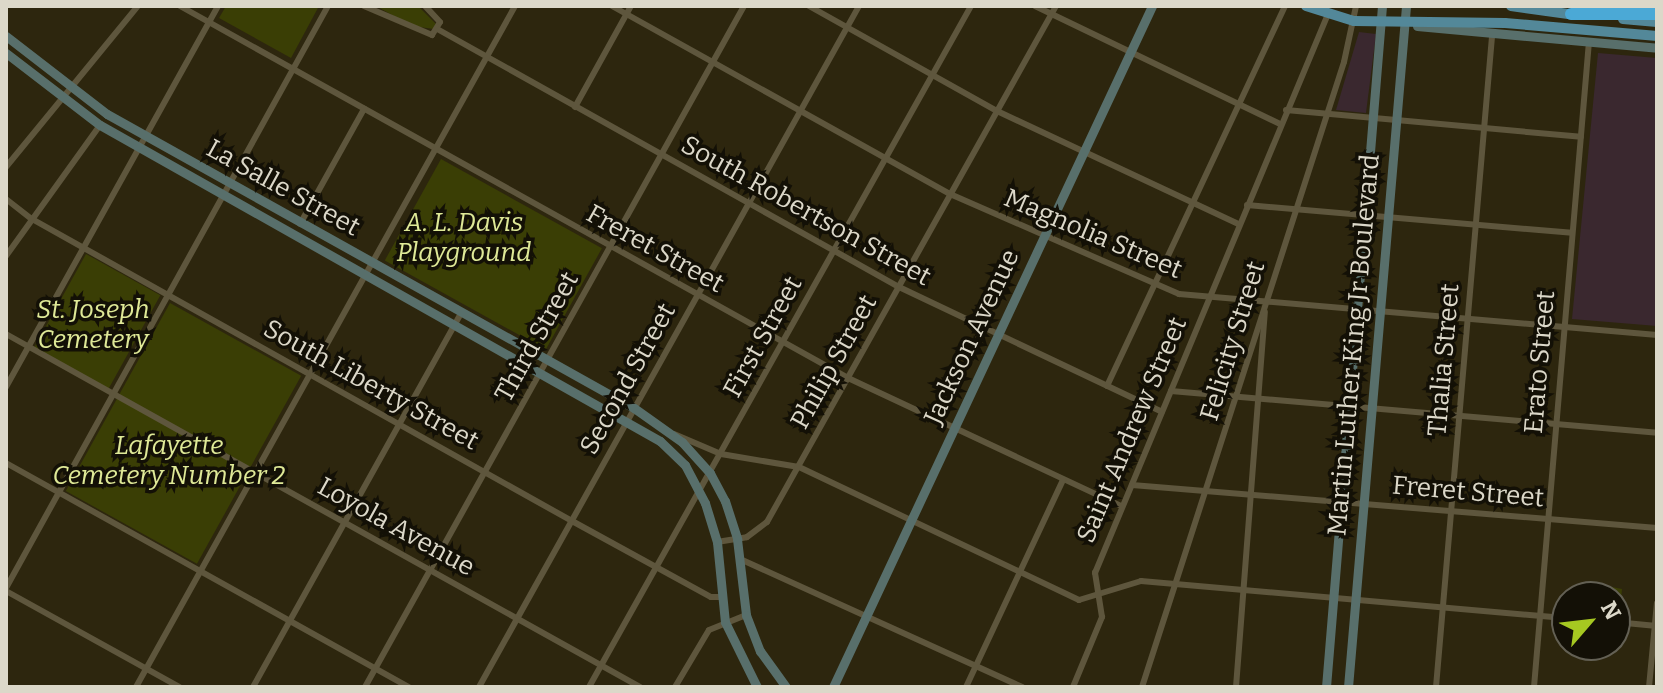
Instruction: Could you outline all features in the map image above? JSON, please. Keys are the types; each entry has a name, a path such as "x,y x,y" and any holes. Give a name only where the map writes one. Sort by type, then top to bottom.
{"highway":[{"path":"1571,14 1657,14"}],"main road":[{"path":"1306,6 1354,21 1417,26 1549,26 1657,36"},
{"path":"1511,6 1657,22"}],"street":[{"path":"6,167 138,6"},
{"name":"Freret Street","path":"180,6 848,378 1121,506"},
{"path":"6,387 218,6"},
{"path":"179,687 6,590 328,6"},
{"name":"South Robertson Street","path":"364,6 423,34 439,30 899,287 1162,412"},
{"name":"South Robertson Street","path":"425,6 437,17 439,30"},
{"path":"136,687 515,6"},
{"name":"Magnolia Street","path":"612,6 950,194 1154,286 1208,299 1657,335"},
{"path":"575,107 631,6"},
{"name":"Third Street","path":"365,687 744,6"},
{"path":"809,6 997,111 1238,224"},
{"name":"Second Street","path":"479,687 859,6"},
{"name":"First Street","path":"589,687 971,6"},
{"path":"1035,6 1280,124"},
{"name":"Philip Street","path":"717,542 737,539 762,528 1056,6"},
{"name":"Jackson Avenue","path":"833,687 1152,6"},
{"path":"1107,386 1285,6"},
{"name":"Felicity Street","path":"1142,687 1327,116 1356,6"},
{"name":"Martin Luther King Jr Boulevard","path":"1326,687 1382,6"},
{"name":"Martin Luther King Jr Boulevard","path":"1348,687 1406,6"},
{"name":"Saint Andrew Street","path":"1073,687 1102,617 1095,573 1328,14"},
{"path":"1417,26 1492,36 1657,48"},
{"name":"La Salle Street","path":"6,36 71,89 145,137 634,408 671,433 710,473"},
{"name":"Thalia Street","path":"1436,687 1492,36"},
{"name":"Erato Street","path":"1534,687 1589,41"},
{"name":"La Salle Street","path":"6,53 100,125 628,420 673,452 700,490 717,542 720,597 725,622 757,687"},
{"path":"300,224 364,109"},
{"path":"1286,110 1373,121 1581,137"},
{"path":"6,256 100,125"},
{"name":"South Liberty Street","path":"6,199 32,219 572,521 711,597 720,597"},
{"path":"1247,205 1572,233"},
{"path":"1236,687 1265,304"},
{"path":"253,687 461,313"},
{"name":"Loyola Avenue","path":"6,334 640,687"},
{"path":"1171,391 1657,433"},
{"path":"671,433 721,454 799,467 1073,598 1100,595 1134,581 1551,616"},
{"path":"6,463 409,687"},
{"path":"710,473 737,539 746,615 760,651 786,687"},
{"path":"966,687 1063,480"},
{"name":"Freret Street","path":"1132,485 1657,528"},
{"path":"740,559 1022,687"},
{"path":"1649,687 1657,603"},
{"path":"675,687 704,636 725,622 746,615"},
{"path":"1631,624 1656,626"}],"shaded area":[{"path":"1359,32 1376,34 1366,113 1336,110"},
{"path":"1598,53 1657,58 1657,326 1572,319"}],"green space":[{"path":"226,6 319,6 291,58 219,18"},
{"path":"376,6 418,6 437,25 434,29 412,26"},
{"name":"A. L. Davis Playground","path":"441,159 602,248 546,350 385,260"},
{"name":"St. Joseph Cemetery","path":"86,254 160,295 107,391 33,350"},
{"name":"Lafayette Cemetery Number 2","path":"170,303 301,376 197,564 66,491"}]}
